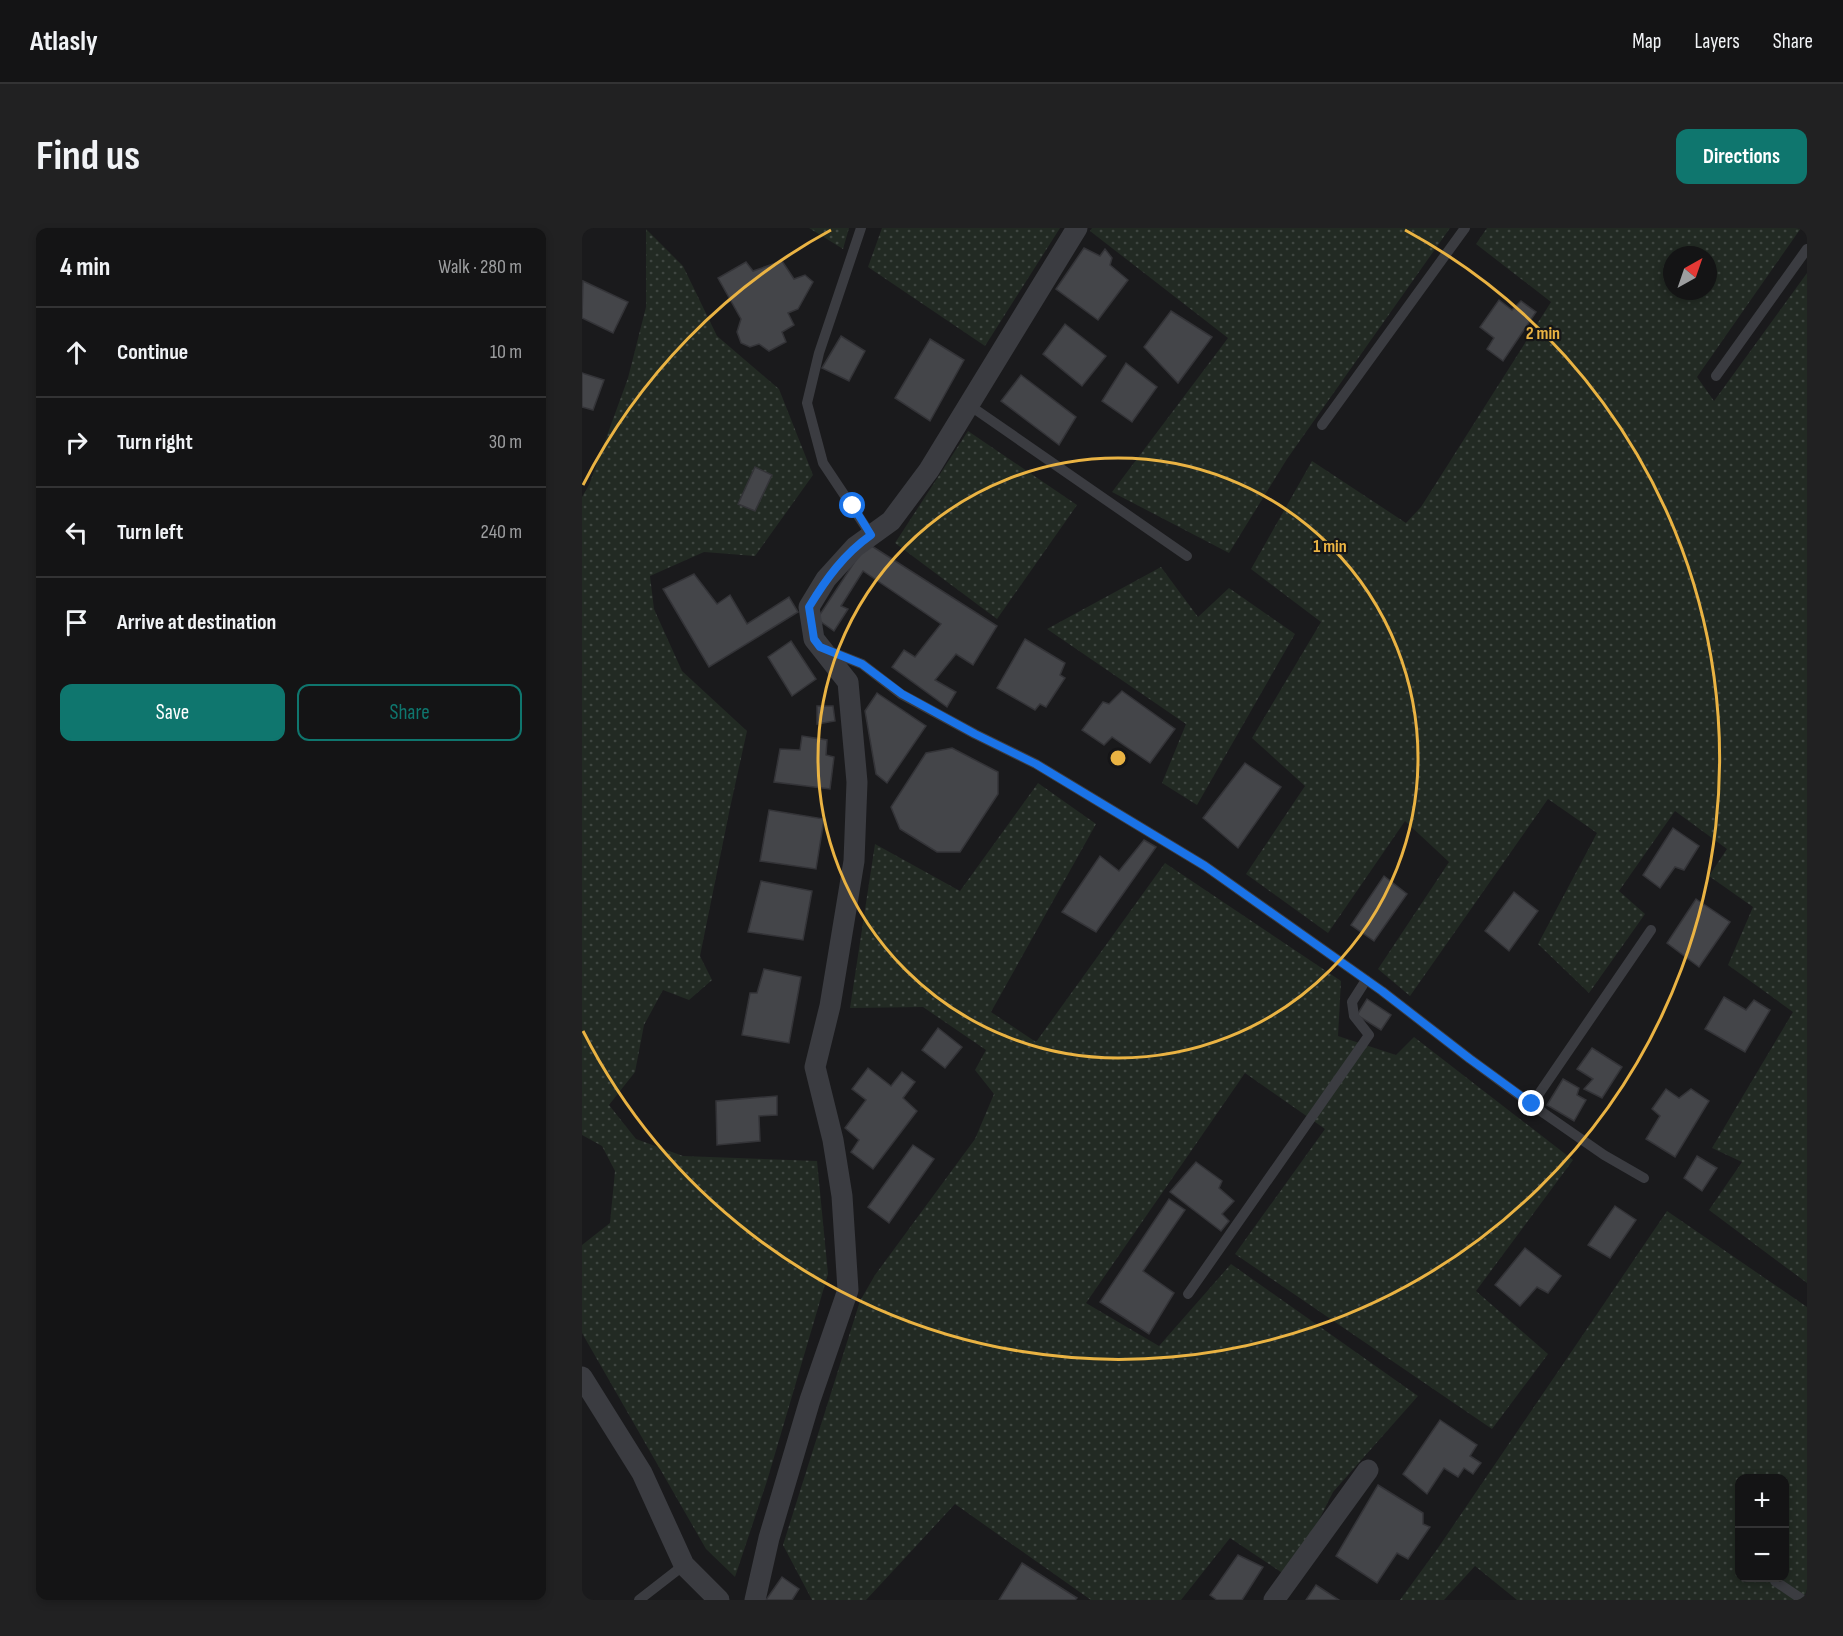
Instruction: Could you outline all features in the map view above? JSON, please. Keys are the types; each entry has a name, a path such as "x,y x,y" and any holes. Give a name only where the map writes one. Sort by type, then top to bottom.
{"street":[{"path":"755,1600 769,1538 810,1400 848,1290 840,1185 833,1140 815,1067 830,1006 854,861 857,782 848,682 814,639 809,607 826,579 855,547 891,521 929,470 1077,228"},
{"path":"582,1377 642,1473 684,1565 719,1600"},
{"path":"1274,1600 1368,1470"}],"lane":[{"path":"861,228 819,353 807,403 824,463 871,535"},
{"path":"1322,425 1465,228"},
{"path":"1716,376 1807,249"},
{"path":"969,405 1187,556"},
{"path":"820,647 862,664 902,694 1036,764 1196,860 1366,980 1532,1104 1604,1155 1644,1178"},
{"path":"1532,1104 1651,930"},
{"path":"1188,1294 1369,1035 1354,1016 1352,1002 1366,980"},
{"path":"639,1600 684,1565"},
{"path":"1776,1582 1803,1600"}],"shaded area":[{"path":"809,228 849,228 843,249"},
{"path":"882,228 1060,228 985,346 868,267"},
{"path":"1092,228 1450,228 1287,459 1229,553 1112,492 1228,338 1090,231"},
{"path":"1487,228 1801,228 1697,377 1714,401 1807,273 1807,1283 1709,1210 1742,1162 1712,1148 1793,1012 1728,965 1753,907 1709,876 1727,849 1675,811 1619,891 1645,914 1589,993 1538,944 1597,833 1548,799 1410,996 1378,969 1449,862 1405,821 1328,933 1246,874 1305,786 1252,738 1321,622 1251,569 1312,461 1406,523 1421,507 1551,302 1476,244"},
{"path":"646,229 683,266 717,336 779,389 813,475 755,556 704,552 650,576 654,609 682,671 747,731 700,956 712,980 689,1000 663,990 644,1025 635,1072 609,1105 636,1139 683,1156 817,1161 828,1274 767,1481 735,1577 706,1549 582,1333 582,1245 610,1223 615,1171 602,1146 582,1135 582,497 589,485 628,378 646,307"},
{"path":"968,431 1077,505 997,619 895,543"},
{"path":"1161,567 1198,617 1229,588 1295,634 1197,805 1162,783 1186,724 1047,629"},
{"path":"1038,783 1096,824 991,1012 1036,1042 1165,863 1341,981 1338,1036 1396,1055 1414,1037 1573,1160 1476,1291 1548,1354 1492,1429 1235,1254 1325,1129 1245,1073 1086,1303 1159,1346 1231,1264 1418,1396 1333,1492 1290,1578 1230,1538 1181,1600 1091,1600 955,1504 866,1600 812,1600 783,1545 860,1301 875,1275 975,1139 994,1094 975,1070 986,1050 923,1007 850,1008 875,844 960,891"},
{"path":"1667,1211 1807,1307 1807,1600 1517,1600 1475,1566 1444,1600 1400,1600 1438,1548"}],"building":[{"path":"1084,248 1100,256 1105,249 1112,258 1110,265 1128,280 1098,320 1056,289"},
{"path":"782,261 794,279 805,275 813,282 798,309 788,313 794,325 782,332 786,342 769,351 759,344 750,347 741,343 737,332 741,319 718,278 746,262 753,271"},
{"path":"583,281 628,302 613,333 582,318"},
{"path":"1499,300 1512,310 1521,301 1536,312 1503,361 1487,349 1494,338 1480,327"},
{"path":"1171,311 1212,337 1178,383 1144,347"},
{"path":"1065,324 1106,356 1082,386 1043,354"},
{"path":"841,336 865,351 849,381 822,368"},
{"path":"930,339 964,360 930,421 895,398"},
{"path":"1126,363 1157,387 1132,422 1102,401"},
{"path":"582,373 604,380 593,410 582,407"},
{"path":"1021,375 1076,417 1059,445 1001,401"},
{"path":"755,467 772,475 755,511 738,504"},
{"path":"867,543 997,626 973,665 956,654 935,680 956,692 947,707 892,667 904,650 915,657 941,624 863,571 841,606 848,609 834,631 817,619"},
{"path":"694,574 717,604 730,595 747,624 789,597 798,612 709,667 663,589"},
{"path":"1025,639 1065,663 1060,675 1065,678 1046,707 1040,704 1035,710 997,688"},
{"path":"791,641 816,679 792,696 768,657"},
{"path":"1122,691 1175,729 1150,763 1112,737 1104,745 1082,730 1103,702 1109,704"},
{"path":"877,693 926,726 887,783 876,774 865,711"},
{"path":"817,706 833,706 835,721 817,724"},
{"path":"802,736 827,740 826,755 834,757 830,789 774,782 780,749 800,750"},
{"path":"952,748 998,772 998,794 960,852 937,852 900,829 891,807 926,753"},
{"path":"1245,763 1281,787 1238,848 1203,818"},
{"path":"769,810 824,819 816,869 760,861"},
{"path":"1673,828 1699,846 1684,870 1675,867 1660,888 1643,875"},
{"path":"1144,840 1156,847 1096,932 1062,912 1100,856 1119,871"},
{"path":"1384,876 1407,894 1374,941 1351,925"},
{"path":"761,881 812,891 803,940 748,932"},
{"path":"1514,892 1538,911 1509,951 1485,931"},
{"path":"1696,899 1730,922 1699,967 1667,943"},
{"path":"764,969 801,977 789,1043 742,1035 750,993 757,993"},
{"path":"1724,997 1746,1010 1754,1000 1770,1010 1745,1052 1705,1029"},
{"path":"1367,999 1391,1015 1381,1030 1357,1015"},
{"path":"938,1028 962,1047 945,1068 922,1050"},
{"path":"1592,1048 1622,1067 1602,1098 1584,1089 1593,1079 1577,1069"},
{"path":"868,1068 891,1086 902,1072 915,1082 903,1098 917,1111 873,1169 851,1152 859,1140 845,1128 866,1100 852,1089"},
{"path":"1563,1079 1579,1088 1577,1095 1586,1100 1574,1121 1547,1105"},
{"path":"1666,1089 1679,1098 1691,1089 1709,1101 1675,1157 1646,1139 1660,1116 1652,1109"},
{"path":"777,1096 777,1115 759,1116 760,1141 717,1145 716,1101"},
{"path":"913,1145 934,1159 889,1223 868,1207"},
{"path":"1697,1156 1717,1168 1702,1191 1684,1178"},
{"path":"1196,1162 1222,1181 1219,1188 1234,1201 1222,1214 1229,1221 1221,1231 1170,1192"},
{"path":"1169,1199 1185,1210 1143,1271 1174,1293 1149,1334 1100,1302"},
{"path":"1615,1206 1636,1220 1610,1258 1588,1245"},
{"path":"1525,1248 1561,1276 1548,1293 1537,1287 1520,1306 1495,1285"},
{"path":"1440,1420 1477,1445 1470,1456 1481,1463 1473,1474 1464,1468 1458,1477 1444,1468 1427,1494 1403,1474"},
{"path":"1378,1485 1423,1513 1423,1524 1430,1527 1408,1559 1397,1553 1377,1583 1336,1556"},
{"path":"1238,1555 1263,1567 1242,1600 1217,1600 1210,1595"},
{"path":"1022,1563 1077,1598 1075,1600 999,1600"},
{"path":"782,1577 799,1589 792,1600 766,1600"},
{"path":"1316,1585 1339,1600 1306,1600"}],"route":[{"path":"853,506 871,535 855,547 826,579 809,607 814,639 820,647 862,664 902,694 1036,764 1205,866 1382,991 1532,1104"}]}
